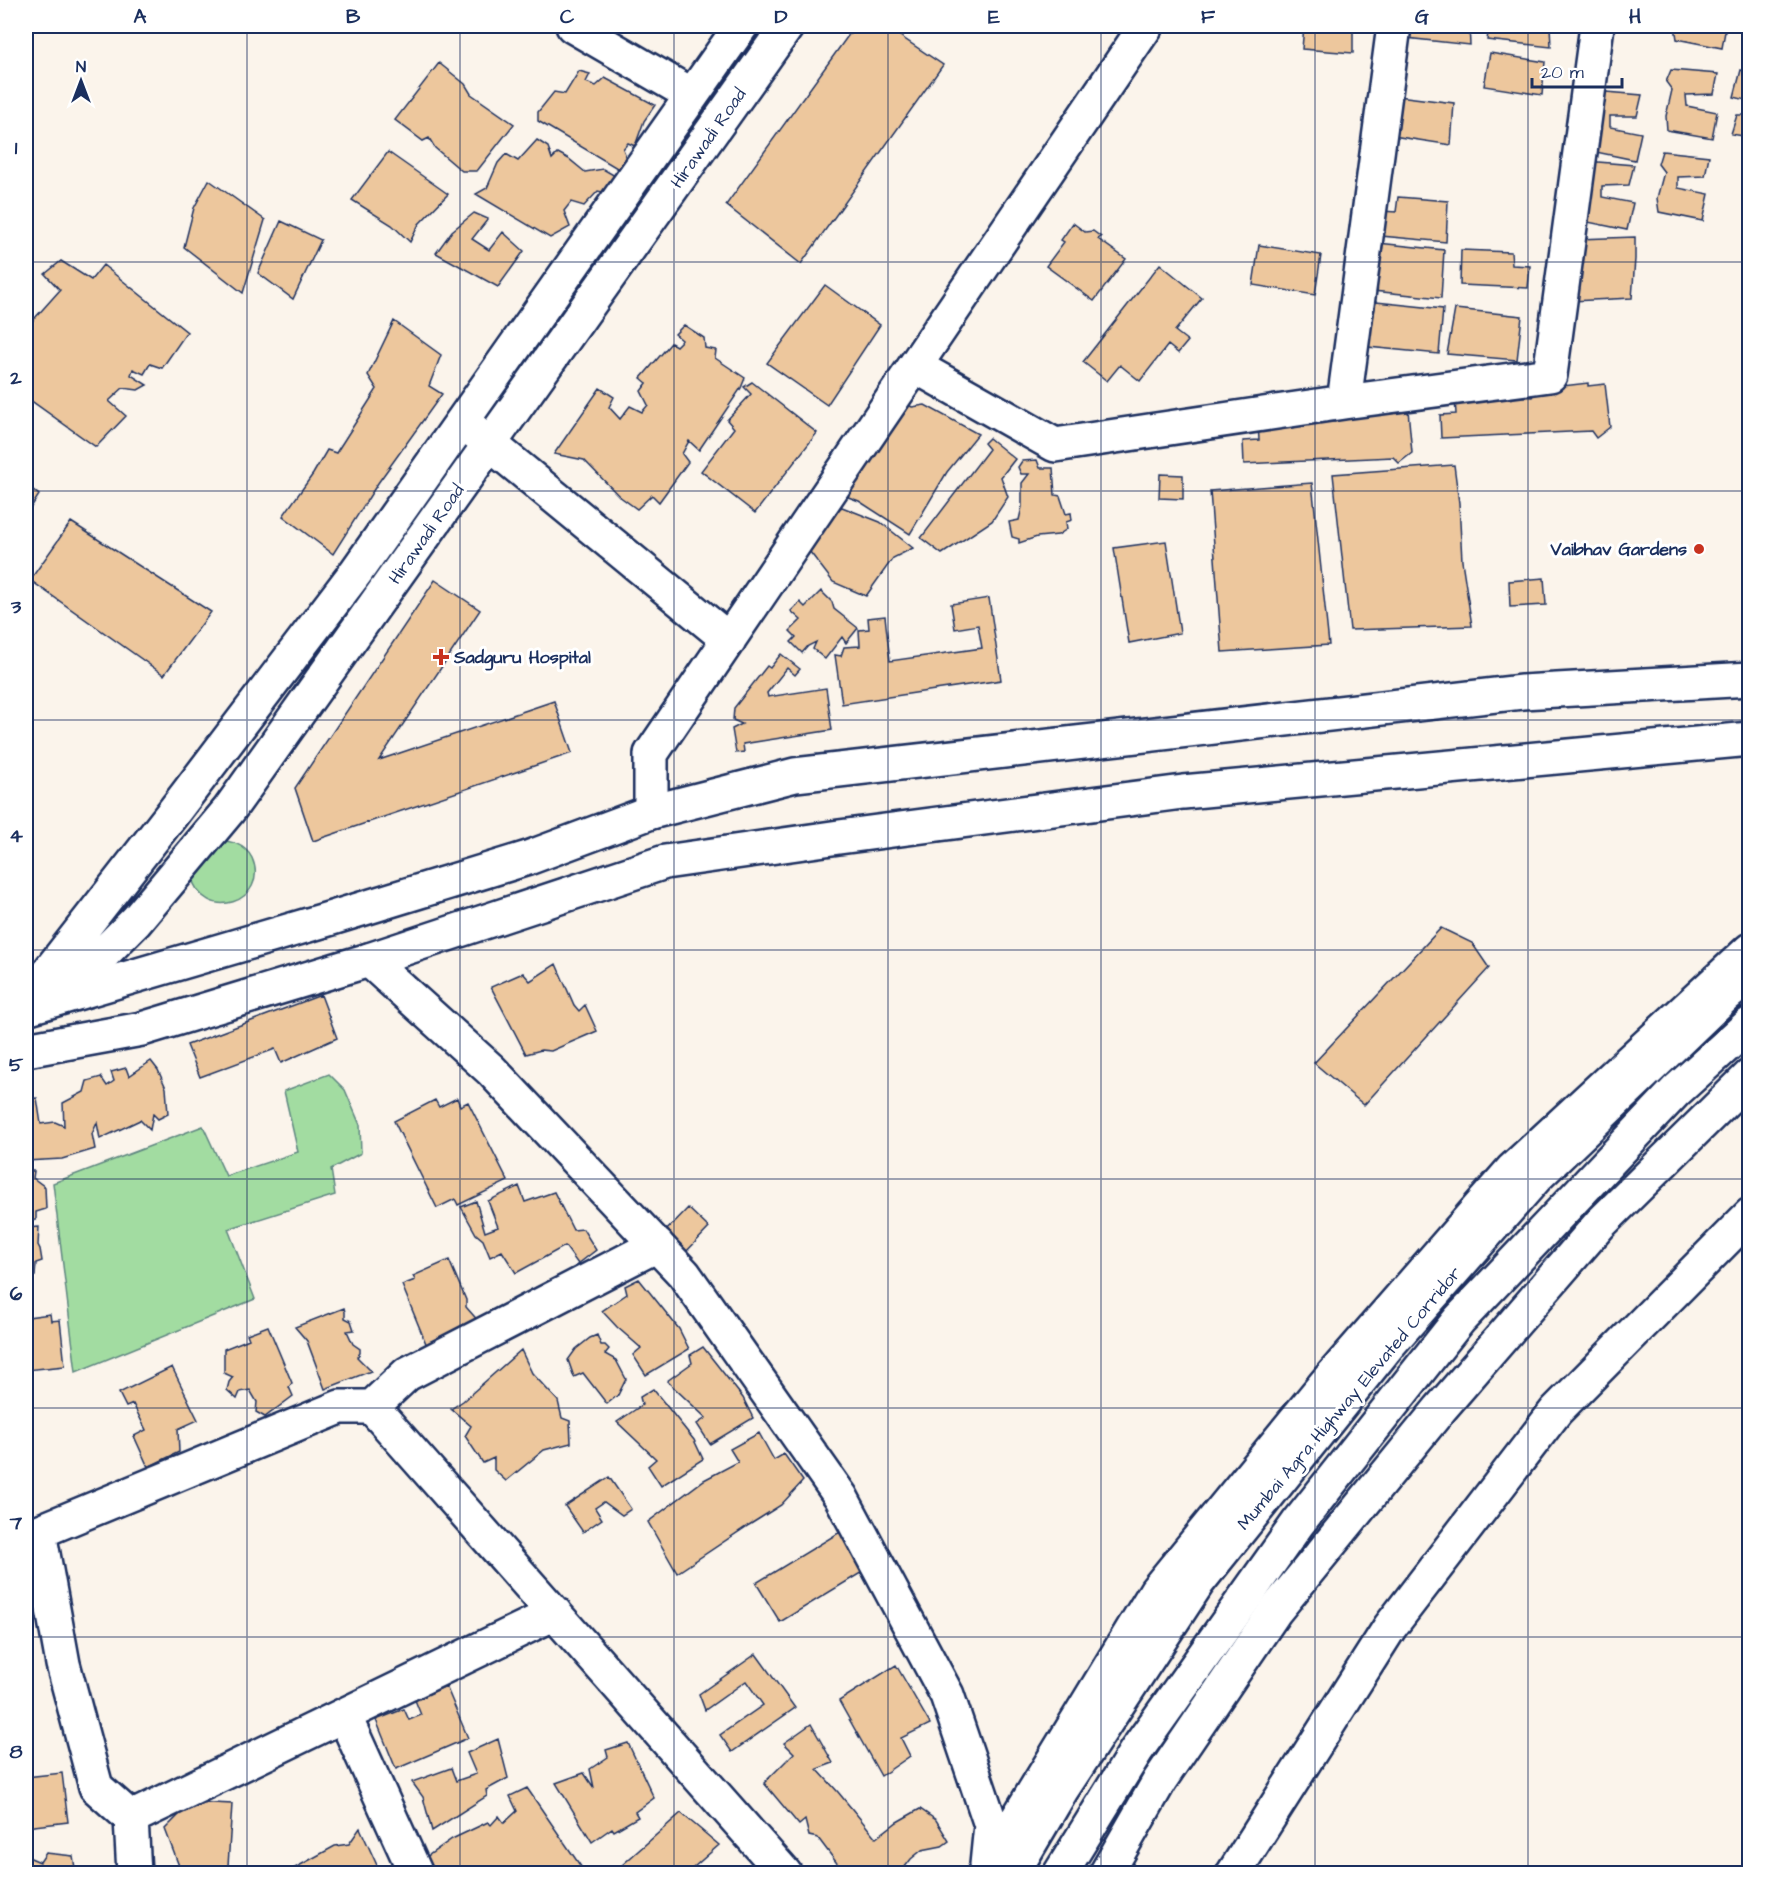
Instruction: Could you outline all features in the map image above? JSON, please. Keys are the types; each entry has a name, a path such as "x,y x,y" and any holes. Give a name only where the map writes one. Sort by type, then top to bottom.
{"main road":[{"path":"573,26 692,95"},
{"path":"26,1005 61,954 172,814 356,572 741,26"},
{"name":"Hirawadi Road","path":"26,1005 90,967 136,921 229,810 788,26"},
{"path":"651,812 651,754 1146,26"},
{"path":"1344,402 1394,26"},
{"path":"915,366 1055,445 1344,402 1550,375 1597,26"},
{"path":"462,422 491,443 729,640"},
{"path":"26,1005 332,918 528,858 651,812 795,774 1521,692 1749,679"},
{"path":"26,1050 142,1029 369,960 665,862 1184,792 1749,740"},
{"path":"994,1872 1156,1591 1326,1383 1512,1170 1749,950"},
{"path":"369,960 491,1070 684,1274 841,1497 947,1695 991,1826 994,1872"},
{"name":"Mumbai Agra Highway Elevated Corridor","path":"994,1872 1062,1789 1198,1582 1390,1343 1537,1176 1749,975"},
{"name":"Mumbai Agra Highway Elevated Corridor","path":"1060,1874 1136,1751 1298,1523 1459,1320 1676,1091 1749,1024"},
{"path":"1106,1874 1160,1780 1282,1602 1440,1408 1600,1224 1749,1076"},
{"path":"1233,1874 1390,1627 1556,1411 1749,1215"},
{"path":"134,1874 131,1818 96,1787 63,1664 32,1534 340,1407 372,1407 407,1374 657,1245"},
{"path":"372,1407 785,1874"},
{"path":"131,1818 555,1613"},
{"path":"344,1715 416,1874"}],"green space":[{"path":"217,840 237,844 246,849 252,858 255,873 252,886 244,896 233,902 221,903 208,900 198,891 191,875"},
{"path":"329,1074 345,1090 360,1125 361,1153 331,1169 335,1195 228,1229 255,1299 76,1372 53,1183 203,1126 226,1176 298,1152 284,1091"}],"building":[{"path":"855,26 885,26 943,65 801,264 726,205"},
{"path":"1304,26 1361,26 1361,31 1353,31 1353,53 1302,49"},
{"path":"1407,26 1469,26 1470,45 1406,38"},
{"path":"1489,26 1550,26 1551,47 1487,40"},
{"path":"1675,26 1726,26 1722,48 1677,39"},
{"path":"1490,53 1545,62 1542,95 1484,86"},
{"path":"439,63 465,84 471,94 514,124 477,171 462,171 435,148 429,138 423,141 395,120"},
{"path":"1671,70 1718,74 1714,94 1686,95 1687,106 1717,112 1712,138 1667,130 1666,116 1672,90 1666,82"},
{"path":"1741,70 1750,72 1750,101 1734,97"},
{"path":"579,71 590,74 586,82 596,86 605,78 655,105 644,121 635,146 628,143 623,149 628,161 622,171 538,121 538,112 554,92 565,94"},
{"path":"1594,91 1642,95 1637,116 1610,116 1610,127 1641,133 1635,160 1591,151"},
{"path":"1398,96 1454,103 1451,145 1393,136"},
{"path":"1737,115 1750,115 1750,137 1731,134"},
{"path":"537,140 548,147 552,159 558,153 585,172 603,169 617,177 607,193 598,191 584,206 571,202 564,211 570,227 550,238 476,194 487,188 498,163 506,154 518,161"},
{"path":"1662,151 1709,156 1705,176 1678,177 1678,188 1709,194 1703,221 1659,212 1657,198 1664,172 1658,164"},
{"path":"388,152 448,194 419,224 410,242 392,225 352,200"},
{"path":"1586,161 1634,165 1629,185 1602,186 1602,197 1633,203 1627,230 1583,221"},
{"path":"209,180 265,220 243,293 184,247 194,208"},
{"path":"1398,197 1448,201 1446,242 1381,236 1382,211 1396,212"},
{"path":"474,213 488,219 472,239 489,250 503,232 524,251 498,287 436,253 452,231"},
{"path":"281,221 321,240 293,299 258,273"},
{"path":"1073,223 1085,232 1093,231 1101,237 1098,239 1126,259 1094,301 1046,266 1064,242 1061,240"},
{"path":"1635,237 1632,298 1572,301 1578,239"},
{"path":"1378,243 1444,250 1441,298 1373,291"},
{"path":"1259,245 1321,255 1315,295 1253,285"},
{"path":"1461,250 1511,252 1512,265 1530,266 1528,288 1460,285"},
{"path":"61,261 91,280 103,265 187,332 162,368 150,364 144,374 133,369 131,375 147,385 138,390 123,388 109,401 126,416 96,447 26,397 26,328 60,290 45,274"},
{"path":"1160,264 1202,298 1175,331 1188,341 1178,353 1168,345 1140,381 1120,365 1107,381 1083,362"},
{"path":"825,285 880,325 827,405 767,363"},
{"path":"1376,302 1443,309 1439,354 1368,347"},
{"path":"1455,309 1522,316 1517,360 1447,354"},
{"path":"394,321 441,355 429,386 442,394 378,483 333,554 283,516 327,450 336,453 377,389 368,375"},
{"path":"684,325 704,338 705,348 716,350 715,358 745,378 741,388 699,450 689,441 682,454 688,462 659,502 652,495 637,509 619,496 584,460 554,454 600,388 614,397 609,407 620,419 630,406 642,412 648,405 641,391 647,383 641,378 671,343 676,346 682,340 675,334"},
{"path":"752,382 817,433 755,513 701,471 734,428 727,420 751,394 744,387"},
{"path":"1588,383 1588,386 1605,384 1610,427 1596,438 1591,431 1441,438 1440,415 1456,414 1455,399 1493,395 1532,397 1537,389"},
{"path":"900,400 912,407 925,405 978,434 947,472 910,534 859,501 843,495"},
{"path":"1408,410 1412,453 1399,463 1393,457 1244,464 1243,441 1259,440 1258,424 1296,420 1335,422 1340,414"},
{"path":"989,438 1015,459 1001,477 1008,497 992,521 942,554 921,538 989,449 984,443"},
{"path":"1037,460 1040,468 1053,468 1055,495 1060,496 1066,514 1071,513 1072,520 1066,522 1067,529 1058,535 1037,537 1019,543 1019,539 1012,537 1009,522 1019,520 1022,507 1022,483 1029,474 1021,474 1018,467 1022,461"},
{"path":"1454,465 1459,503 1462,561 1472,626 1350,630 1333,474"},
{"path":"1160,474 1183,475 1183,499 1159,498"},
{"path":"1312,483 1329,645 1222,652 1210,491"},
{"path":"26,484 39,495 26,515"},
{"path":"842,507 880,522 913,548 893,558 866,596 833,582 810,552 815,536 827,519"},
{"path":"71,522 211,612 164,675 30,580"},
{"path":"1166,541 1180,633 1129,643 1114,548"},
{"path":"1544,578 1546,605 1510,607 1509,581"},
{"path":"435,580 480,610 379,760 554,701 572,753 313,841 295,788"},
{"path":"821,591 832,602 834,609 858,628 846,643 842,637 825,659 813,649 816,642 802,653 791,642 796,637 790,631 801,620 791,611 800,602 805,607"},
{"path":"989,598 1001,680 842,704 835,655 841,656 844,647 860,646 859,630 869,629 868,618 885,616 890,661 982,648 978,625 955,629 951,604"},
{"path":"781,654 800,669 795,675 787,668 767,693 768,697 826,688 832,730 743,744 744,752 736,753 732,729 742,724 733,720 734,708 767,666 770,668"},
{"path":"1441,928 1472,943 1489,968 1364,1105 1314,1063"},
{"path":"556,964 574,1005 579,1011 585,1005 597,1031 551,1051 541,1050 526,1054 491,987 523,973 530,981"},
{"path":"321,995 337,1038 281,1063 275,1049 200,1077 187,1045"},
{"path":"151,1061 166,1088 168,1114 158,1119 153,1114 150,1130 140,1120 100,1139 97,1123 92,1134 95,1149 62,1159 26,1161 26,1099 37,1098 41,1124 55,1122 64,1126 63,1103 84,1092 87,1081 101,1077 107,1086 114,1081 111,1072 126,1068 129,1076"},
{"path":"457,1098 460,1106 468,1102 508,1181 458,1205 455,1199 437,1208 394,1121 435,1100 439,1107"},
{"path":"26,1171 34,1171 33,1178 45,1187 46,1209 36,1212 36,1220 26,1220"},
{"path":"519,1186 525,1202 554,1192 573,1230 583,1229 596,1250 578,1264 565,1246 516,1273 502,1251 490,1257 483,1240 476,1234 461,1207 476,1201 485,1232 498,1227 488,1201"},
{"path":"688,1208 709,1228 684,1254 663,1234"},
{"path":"39,1227 38,1245 42,1261 36,1263 35,1276 26,1277 26,1228"},
{"path":"449,1260 466,1300 466,1307 481,1324 427,1346 402,1285 415,1280 413,1276"},
{"path":"639,1279 679,1329 689,1349 646,1375 633,1355 641,1348 602,1311 627,1294 625,1286"},
{"path":"344,1308 345,1318 351,1321 354,1330 347,1331 353,1344 360,1349 357,1357 371,1371 325,1389 307,1341 295,1327"},
{"path":"50,1314 51,1321 60,1320 65,1366 26,1370 28,1317"},
{"path":"268,1326 292,1383 289,1387 293,1396 265,1417 256,1412 257,1402 250,1390 240,1392 237,1399 227,1390 233,1377 224,1373 224,1349 249,1339 247,1334"},
{"path":"597,1335 601,1345 609,1349 605,1354 616,1360 626,1379 618,1395 607,1404 583,1373 574,1377 568,1360 576,1349"},
{"path":"703,1347 743,1398 753,1418 710,1444 697,1424 706,1418 667,1381 692,1363 690,1355"},
{"path":"521,1350 532,1373 558,1401 562,1418 570,1421 571,1443 544,1450 506,1481 494,1470 494,1458 483,1463 465,1436 471,1426 451,1409"},
{"path":"172,1367 198,1420 178,1429 179,1452 148,1467 134,1436 146,1430 133,1404 126,1407 119,1393"},
{"path":"653,1389 694,1440 703,1459 661,1486 648,1466 656,1459 617,1422 642,1405 640,1397"},
{"path":"759,1433 774,1460 784,1454 803,1481 781,1505 677,1573 648,1522 704,1480 738,1462 730,1449"},
{"path":"609,1477 631,1509 622,1515 604,1502 595,1508 602,1519 583,1532 565,1506"},
{"path":"840,1532 864,1571 780,1622 756,1583"},
{"path":"756,1654 795,1708 732,1752 720,1735 763,1705 746,1681 705,1710 699,1694"},
{"path":"896,1665 930,1724 901,1738 910,1756 881,1776 839,1701"},
{"path":"446,1686 468,1738 396,1769 376,1720 404,1709 409,1720 421,1715 415,1700"},
{"path":"811,1724 833,1763 817,1769 876,1838 897,1822 920,1809 936,1820 949,1841 942,1846 922,1850 901,1872 845,1874 818,1838 809,1836 805,1820 799,1825 764,1783 794,1753 784,1743"},
{"path":"498,1739 508,1778 486,1790 487,1796 432,1831 423,1797 412,1782 451,1768 456,1781 476,1774 467,1753"},
{"path":"628,1743 654,1798 635,1812 638,1817 614,1831 612,1828 592,1842 556,1783 584,1773 594,1788 590,1769 608,1757 606,1750"},
{"path":"62,1773 68,1822 26,1827 26,1777"},
{"path":"527,1788 586,1874 431,1874 422,1860 452,1839 488,1822 491,1825 499,1816 504,1823 517,1811 510,1796"},
{"path":"192,1802 232,1804 228,1866 242,1872 241,1874 182,1874 165,1829"},
{"path":"681,1813 719,1845 686,1874 612,1874"},
{"path":"360,1828 381,1874 284,1874 335,1846 349,1844"},
{"path":"46,1853 73,1856 76,1874 26,1874 26,1856 40,1862"}],"place":[{"name":"Vaibhav Gardens","path":"1699,549"},
{"name":"Sadguru Hospital","path":"441,657"}]}
